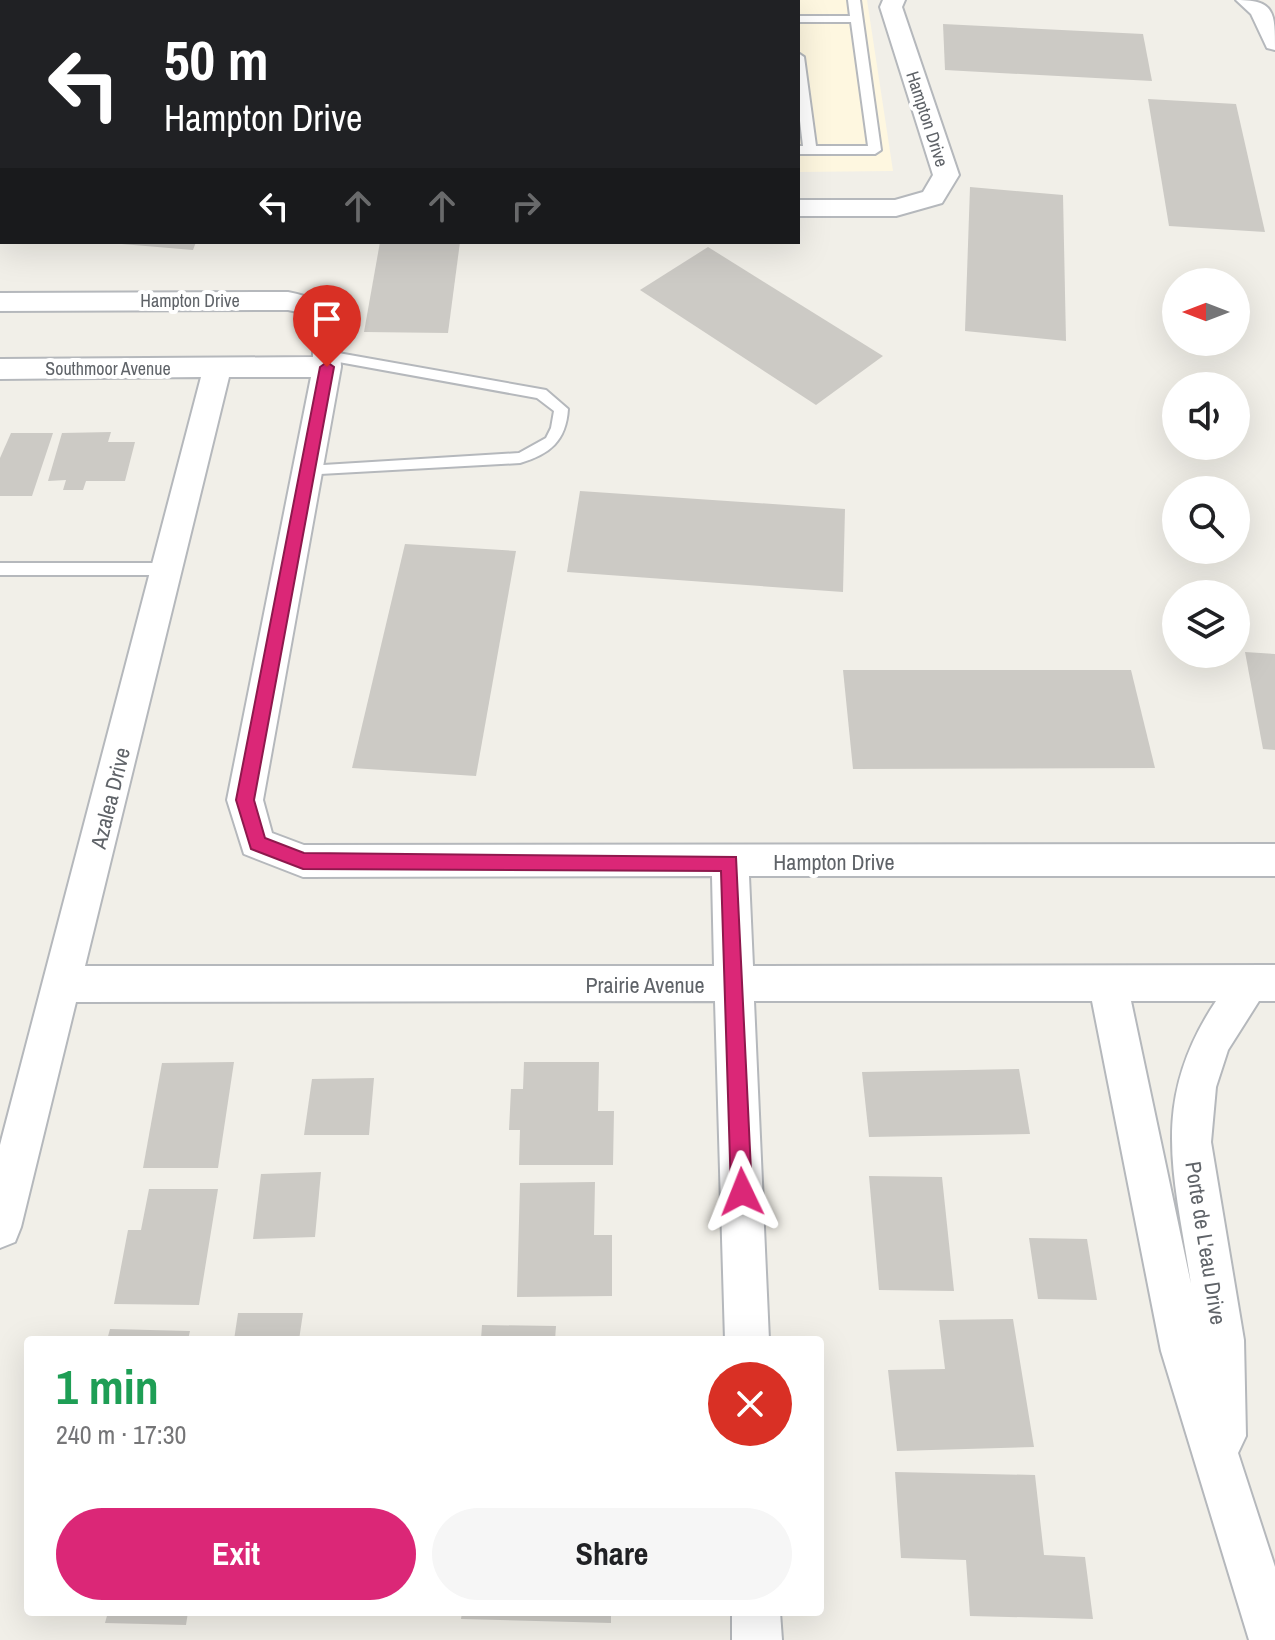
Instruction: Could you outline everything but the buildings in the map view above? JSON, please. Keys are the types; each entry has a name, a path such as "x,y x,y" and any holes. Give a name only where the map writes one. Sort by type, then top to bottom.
{"street":[{"name":"Hampton Drive","path":"800,208 896,208 933,197 946,175 891,7 894,0"},
{"path":"1247,0 1261,11 1275,43"},
{"name":"Hampton Drive","path":"0,302 288,301 312,306 327,323 327,362 245,800 257,843 303,861 730,863 1275,860"},
{"path":"217,369 327,362"},
{"name":"Southmoor Avenue","path":"0,369 217,369"},
{"name":"Azalea Drive","path":"0,1227 10,1145 63,984 217,369"},
{"path":"730,863 747,1336"},
{"name":"Porte de L'eau Drive","path":"1108,983 1183,1351 1223,1469 1274,1640"},
{"name":"Prairie Avenue","path":"63,984 1262,983"},
{"name":"Porte de L'eau Drive","path":"1223,1469 1222,1340 1190,1142 1196,1087 1211,1042 1262,983"},
{"path":"756,1616 757,1640"}],"lane":[{"path":"800,88 804,150 875,150 854,0"},
{"path":"800,19 857,19"},
{"path":"307,471 520,458 544,450 560,433 561,409 541,394 327,362"},
{"path":"0,569 167,569"}],"shaded area":[{"path":"800,0 867,0 893,171 800,172"}],"route":[{"path":"327,367 245,800 257,843 303,861 730,863 742,1192"}]}
